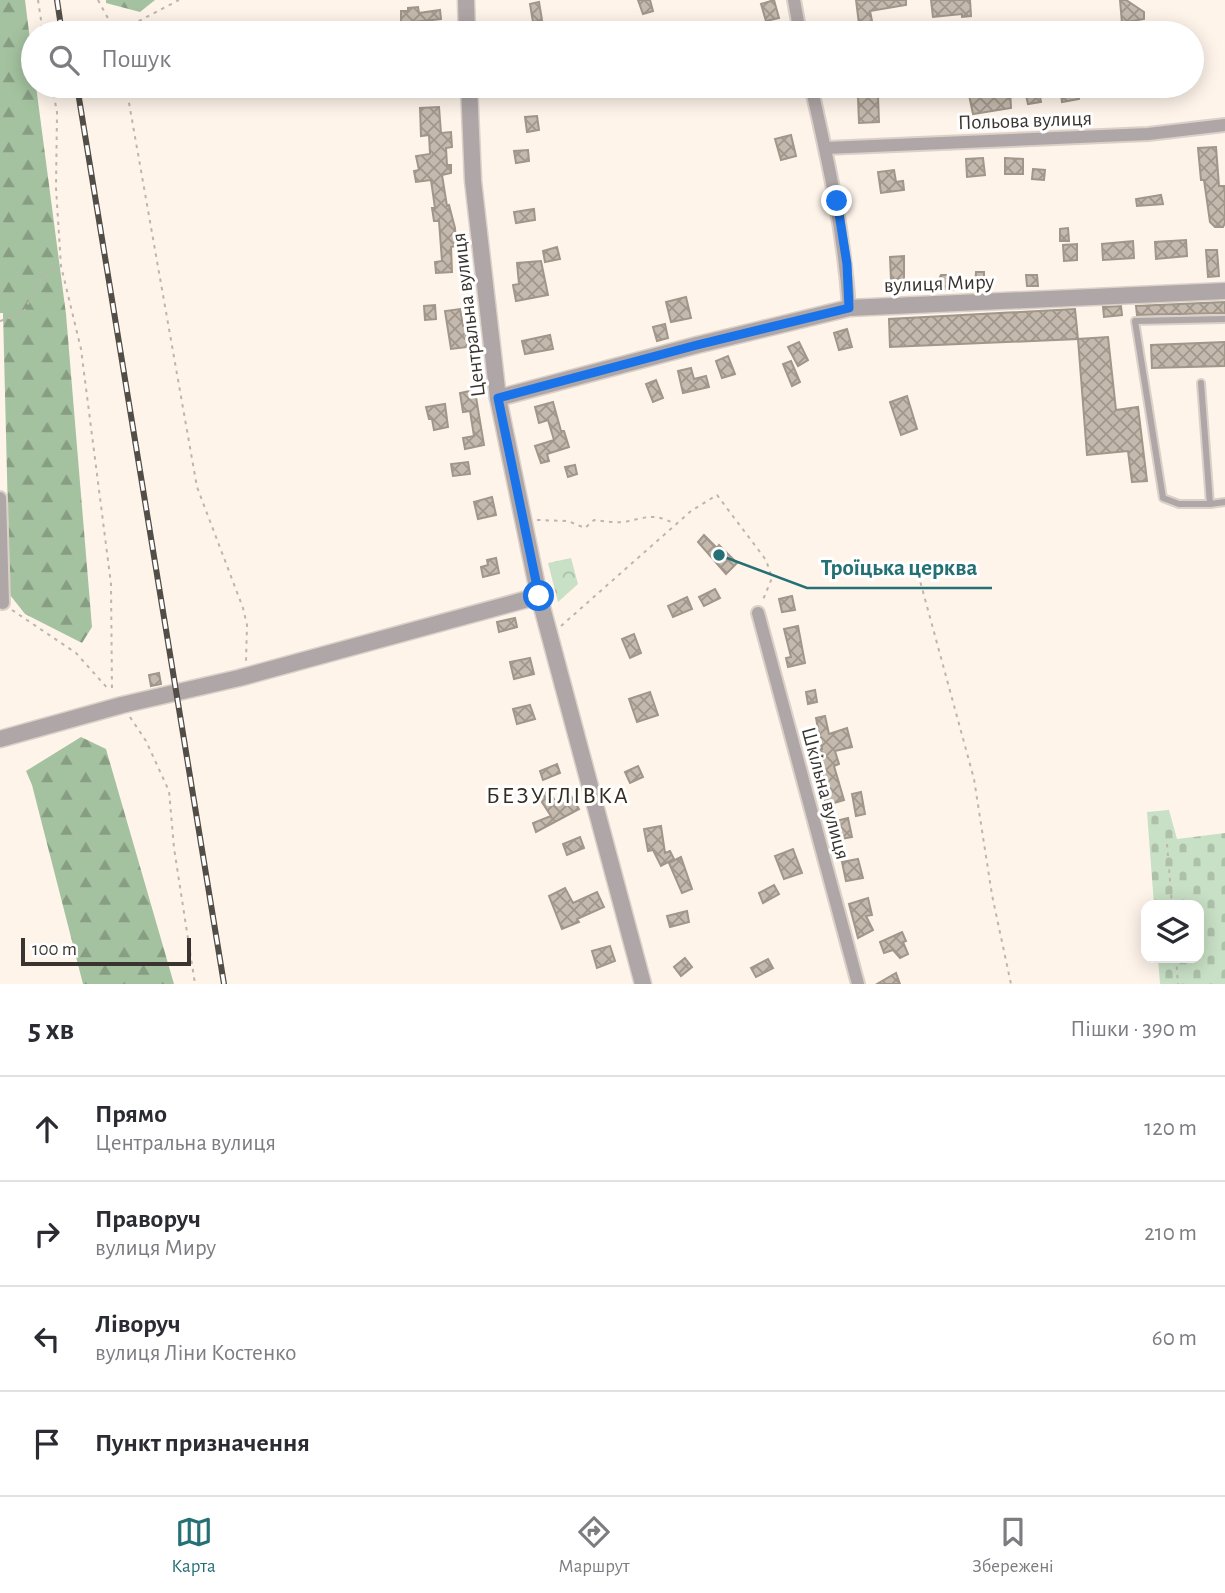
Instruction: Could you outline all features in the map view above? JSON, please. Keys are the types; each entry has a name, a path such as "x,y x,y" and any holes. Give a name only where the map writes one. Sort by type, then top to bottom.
{"street":[{"path":"466,0 467,21"},
{"path":"794,0 798,21"},
{"name":"Центральна вулиця","path":"470,98 473,181 498,398 539,596 643,984"},
{"path":"814,98 837,201 847,264 849,308"},
{"name":"Польова вулиця","path":"825,148 1149,134 1225,125"},
{"name":"вулиця Миру","path":"498,398 849,308 1225,291"},
{"path":"0,498 3,603"},
{"path":"0,739 117,699 239,678 539,596"},
{"name":"Шкільна вулиця","path":"758,613 858,984"}],"lane":[{"path":"1225,319 1135,321 1163,498 1179,505 1225,502"},
{"path":"1201,383 1210,503"}],"path":[{"path":"38,0 41,21"},
{"path":"98,0 109,21"},
{"path":"139,21 179,0"},
{"path":"54,98 57,112 56,188 61,266 81,348 111,583 117,699"},
{"path":"128,98 197,487 247,625 246,666 244,674 239,678"},
{"path":"0,321 23,313 41,279 61,266"},
{"path":"550,636 691,511 717,495 766,559 772,578 758,613"},
{"path":"524,521 568,521 585,528 594,520 621,522 647,516 662,517 676,524"},
{"path":"916,566 974,779 992,895 1011,984"},
{"path":"3,603 20,618 76,653 117,699 146,741 169,791 174,848 195,984"},
{"path":"1167,844 1172,900"},
{"path":"1176,963 1178,984"}],"green space":[{"path":"0,0 25,0 28,21 21,21 21,98 38,98 66,314 92,627 82,643 25,614 10,595 3,313 0,313"},
{"path":"106,0 155,0 140,12 106,3"},
{"path":"571,558 578,584 558,602 548,563"},
{"path":"81,737 106,749 174,984 83,984 32,785 26,771"},
{"path":"1169,810 1177,839 1225,833 1225,984 1160,984 1158,963 1204,963 1204,900 1154,900 1147,812"}],"building":[{"path":"638,0 650,0 653,11 643,14"},
{"path":"774,0 779,18 766,21 761,4"},
{"path":"856,0 906,0 906,5 870,11 872,21 859,21"},
{"path":"931,0 970,0 971,16 962,17 962,14 933,17"},
{"path":"1120,0 1126,0 1144,12 1144,19 1122,21"},
{"path":"539,2 542,20 533,21 530,4"},
{"path":"418,7 419,13 440,10 441,19 401,21 401,11 408,11 408,8"},
{"path":"858,98 878,98 879,122 859,123"},
{"path":"970,98 1010,98 1011,108 973,114"},
{"path":"1027,98 1040,98 1041,102 1028,104"},
{"path":"1062,98 1079,98 1079,99 1062,102"},
{"path":"439,107 441,133 451,132 452,147 446,148 447,165 451,165 451,173 442,175 447,206 449,205 455,228 456,246 451,247 452,272 436,273 435,262 442,261 439,221 434,221 432,208 435,208 431,180 416,182 414,171 419,170 416,156 430,154 429,135 421,136 420,108"},
{"path":"537,116 539,130 527,132 525,117"},
{"path":"791,135 796,156 781,160 775,139"},
{"path":"1216,147 1219,186 1225,186 1223,227 1215,227 1210,222 1204,180 1201,180 1198,148"},
{"path":"528,150 529,161 516,163 514,151"},
{"path":"983,158 985,175 967,177 966,159"},
{"path":"1005,158 1023,159 1023,174 1005,174"},
{"path":"1033,169 1045,170 1044,180 1032,179"},
{"path":"894,170 896,182 903,181 904,190 881,193 878,172"},
{"path":"1161,195 1163,204 1137,206 1136,199"},
{"path":"534,209 535,220 516,223 514,212"},
{"path":"1068,228 1069,241 1060,241 1060,229"},
{"path":"1186,240 1187,256 1156,259 1155,242"},
{"path":"1133,241 1134,258 1103,260 1102,244"},
{"path":"1077,244 1077,260 1064,261 1063,245"},
{"path":"557,247 560,259 545,262 543,251"},
{"path":"1206,250 1217,250 1219,276 1208,277"},
{"path":"904,256 904,279 891,279 890,257"},
{"path":"541,261 548,295 516,301 513,285 519,284 517,263"},
{"path":"976,272 984,272 984,289 975,289"},
{"path":"941,275 951,275 951,279 955,279 954,290 938,289"},
{"path":"1026,275 1037,275 1038,286 1027,286"},
{"path":"686,297 691,318 671,322 666,302"},
{"path":"1225,302 1225,313 1137,315 1136,306"},
{"path":"435,305 436,319 425,320 424,306"},
{"path":"1121,306 1122,315 1104,317 1103,307"},
{"path":"460,309 463,326 468,325 470,334 466,334 468,347 451,349 445,311"},
{"path":"1075,309 1078,339 890,347 889,319"},
{"path":"665,324 668,338 657,341 653,327"},
{"path":"847,329 852,347 839,350 834,333"},
{"path":"550,335 553,349 525,354 522,341"},
{"path":"1108,337 1116,410 1138,407 1147,481 1132,482 1128,451 1087,455 1078,339"},
{"path":"799,342 808,360 798,366 788,347"},
{"path":"1225,342 1225,366 1152,368 1151,345"},
{"path":"728,356 735,374 722,378 716,361"},
{"path":"791,361 800,382 792,386 783,364"},
{"path":"691,368 694,379 706,376 709,387 683,393 678,371"},
{"path":"656,380 663,398 653,402 646,384"},
{"path":"470,391 472,398 476,397 484,445 465,449 463,438 474,436 470,411 463,412 460,393"},
{"path":"907,396 917,429 901,435 890,402"},
{"path":"553,402 561,431 564,431 569,447 547,454 549,461 541,463 535,446 554,440 548,420 539,423 535,407"},
{"path":"445,404 448,427 434,430 426,407"},
{"path":"468,462 470,474 453,476 451,464"},
{"path":"575,465 577,474 568,477 565,467"},
{"path":"492,497 496,515 478,519 474,502"},
{"path":"704,535 737,563 726,574 698,542"},
{"path":"496,558 499,573 483,577 481,567 488,565 487,560"},
{"path":"715,589 720,598 704,606 699,597"},
{"path":"792,596 795,610 782,612 779,599"},
{"path":"687,597 692,609 673,617 668,606"},
{"path":"515,618 517,627 499,632 497,622"},
{"path":"798,626 805,663 788,667 786,658 791,657 784,629"},
{"path":"634,634 641,653 630,658 622,639"},
{"path":"530,658 534,674 514,679 510,662"},
{"path":"159,673 161,684 151,686 149,675"},
{"path":"815,690 817,702 808,704 806,692"},
{"path":"650,692 658,715 637,722 629,699"},
{"path":"530,705 535,719 517,724 513,709"},
{"path":"825,716 829,734 847,728 852,747 835,751 839,764 834,766 844,800 826,808 820,787 825,785 815,751 822,749 816,718"},
{"path":"557,764 560,773 543,780 540,771"},
{"path":"638,766 643,777 630,783 625,772"},
{"path":"548,790 556,802 571,796 579,809 536,832 533,823 551,816 538,796"},
{"path":"861,792 865,814 856,816 852,794"},
{"path":"848,818 852,837 836,840 832,822"},
{"path":"661,826 665,853 670,851 674,859 661,866 653,850 648,851 644,829"},
{"path":"580,837 584,848 567,855 563,844"},
{"path":"793,849 802,873 784,879 775,856"},
{"path":"681,857 692,889 682,893 669,863"},
{"path":"858,859 863,878 846,881 842,862"},
{"path":"774,885 779,894 763,903 759,893"},
{"path":"565,888 573,903 597,892 604,907 562,929 549,896"},
{"path":"868,898 872,915 866,916 873,930 858,938 849,904"},
{"path":"687,911 689,922 670,927 667,916"},
{"path":"902,932 908,954 900,958 893,950 884,953 880,942"},
{"path":"610,946 615,961 597,968 592,951"},
{"path":"685,958 692,967 681,976 674,967"},
{"path":"768,959 773,968 756,977 751,968"},
{"path":"896,973 900,984 877,984"}],"railway":[{"path":"57,0 60,21"},
{"path":"79,98 224,984"}],"place":[{"name":"Троїцька церква","path":"719,555"}],"district":[{"name":"БЕЗУГЛІВКА","path":"558,795"}],"route":[{"path":"539,596 498,398 849,308 847,264 837,201"}]}
